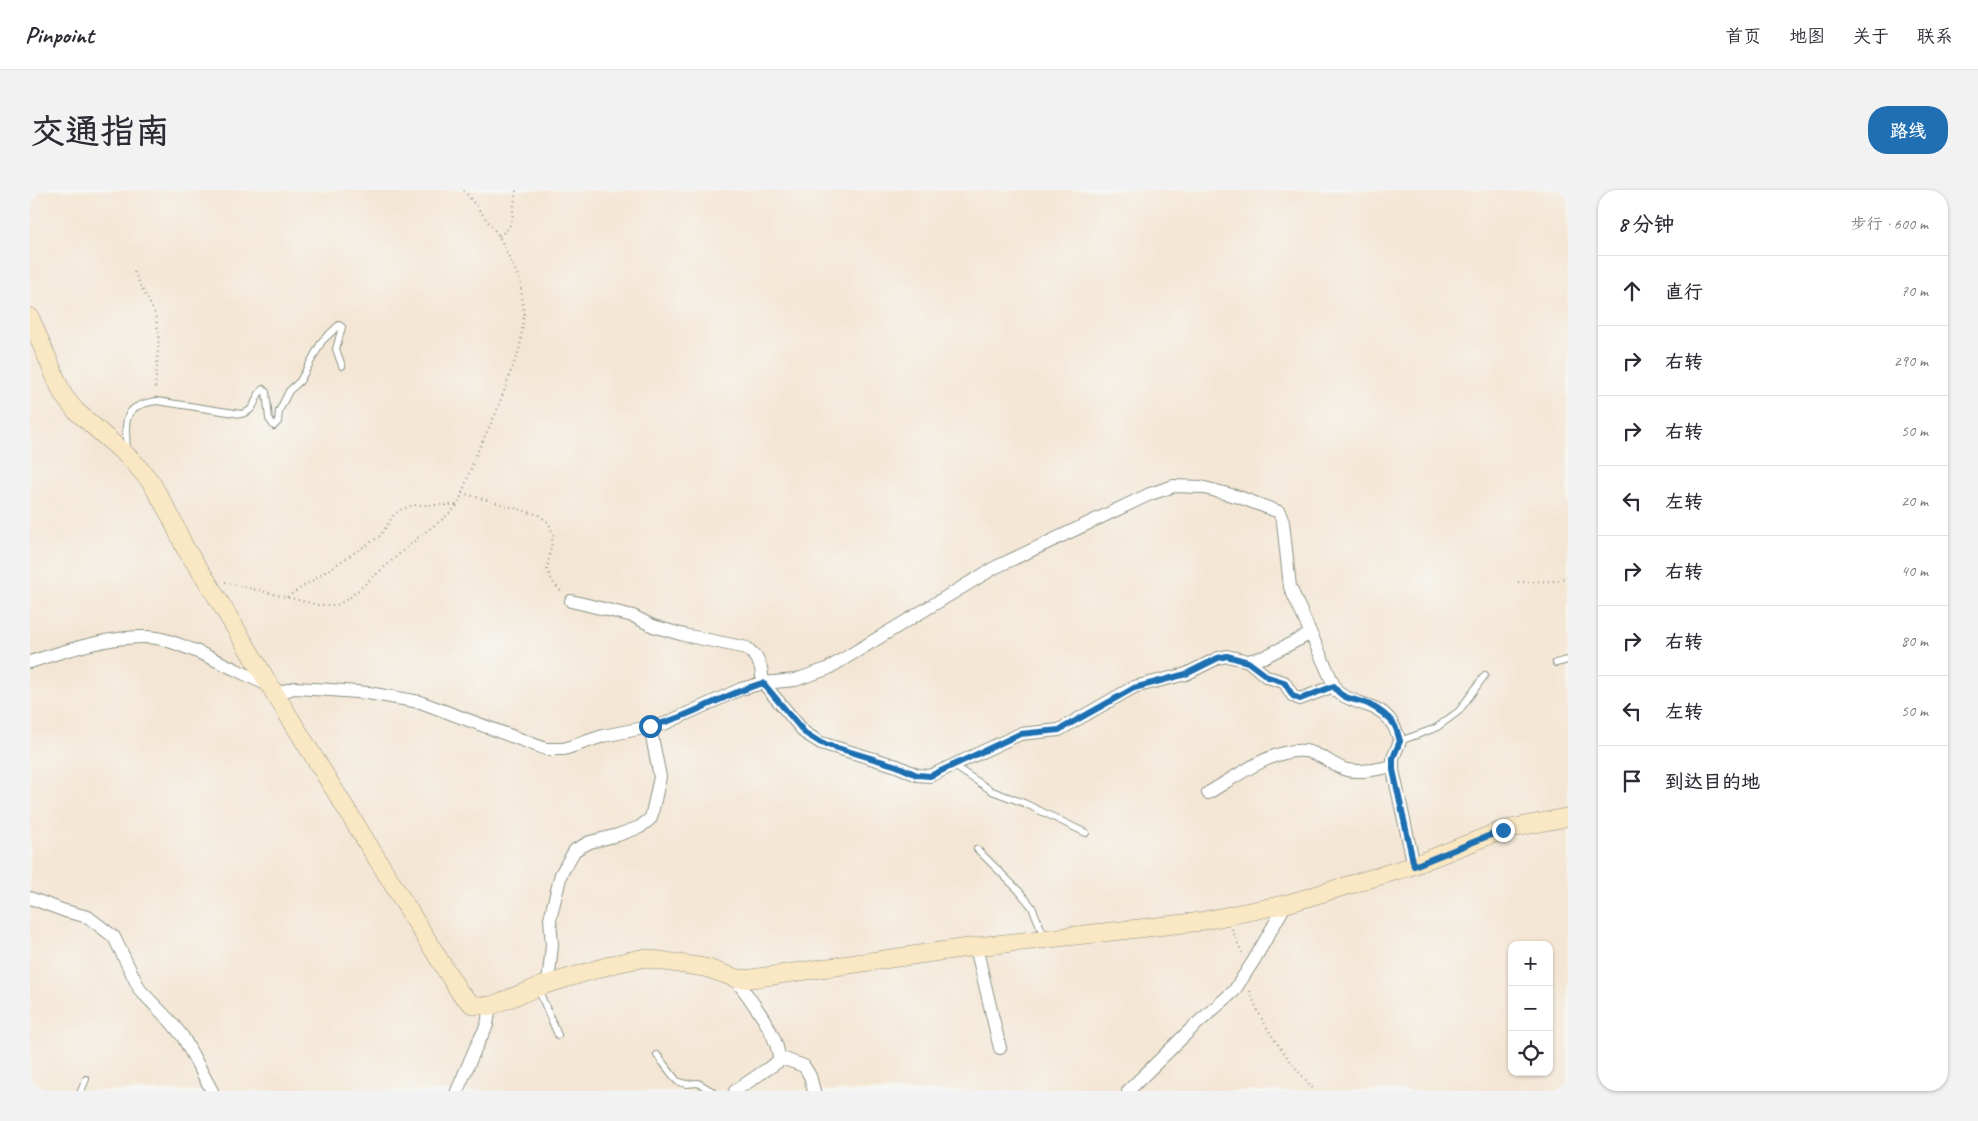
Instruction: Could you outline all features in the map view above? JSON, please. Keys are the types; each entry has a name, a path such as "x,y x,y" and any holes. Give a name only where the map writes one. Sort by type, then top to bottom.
{"street":[{"path":"30,317 63,395 76,411 127,456 151,482 171,517 185,548 209,584 272,690 460,994 474,1005 490,1006 542,986 614,964 643,958 707,968 735,978 757,978 976,947 1196,922 1286,904 1414,866 1503,830 1568,817"},
{"path":"30,662 73,648 119,640 157,638 179,644 209,657 272,690 294,688 331,690 368,693 420,702 546,749 564,748 603,736 664,724 741,689 763,683 795,680 827,670 994,568 1150,494 1174,486 1201,487 1239,496 1279,512 1286,539 1290,587 1337,692 1346,698 1366,704 1382,712 1395,724 1400,741 1393,758 1393,766 1414,866"},
{"path":"571,601 633,616 653,626 747,648 757,658 763,683 805,733 821,743 897,766 917,775 930,776 1020,734 1059,730 1134,688 1186,674 1218,658 1227,656 1248,662 1268,677 1284,682 1293,696 1300,699 1334,686"},
{"path":"1248,662 1264,657 1310,634"},
{"path":"542,986 552,945 550,919 561,874 575,850 590,842 640,827 651,818 660,777 650,726"},
{"path":"1208,793 1268,759 1290,752 1306,751 1346,770 1364,771 1393,766"},
{"path":"30,898 88,917 114,937 140,990 183,1037 212,1091"},
{"path":"1128,1091 1192,1028 1234,991 1286,904"},
{"path":"976,947 1000,1048"},
{"path":"735,978 763,1018 779,1052 779,1061 735,1091"},
{"path":"457,1091 487,1025 490,1006"},
{"path":"779,1057 804,1066 810,1076 814,1091"}],"lane":[{"path":"127,456 126,421 131,409 144,402 156,401 241,414 248,412 254,406 257,394 263,389 266,392 269,419 274,426 278,422 279,411 289,391 300,381 322,341 338,325 342,327 336,349 342,366"},
{"path":"1556,663 1568,660"},
{"path":"1400,741 1436,728 1459,711 1485,675"},
{"path":"954,766 992,791 1024,803 1086,833"},
{"path":"977,849 1019,891 1032,907 1045,939"},
{"path":"542,986 558,1035"},
{"path":"657,1055 677,1081 686,1084 698,1083 712,1091"},
{"path":"81,1091 86,1080"}],"path":[{"path":"209,584 226,582 318,605 337,605 348,599 458,505 475,457 496,413 520,347 524,314 520,280 499,236 464,190"},
{"path":"499,236 509,228 516,190"},
{"path":"134,272 155,314 159,336 155,378 156,401"},
{"path":"462,494 539,515 549,523 553,535 546,570 554,584 571,601"},
{"path":"287,597 380,536 393,516 400,510 412,505 458,505"},
{"path":"1518,582 1556,581 1568,576"},
{"path":"1226,916 1248,968 1249,987 1255,1007 1266,1028 1295,1068 1315,1091"}],"route":[{"path":"650,726 664,724 741,689 763,683 805,733 821,743 850,750 917,775 930,776 1020,734 1059,730 1134,688 1186,674 1218,658 1227,656 1248,662 1268,677 1284,682 1293,696 1300,699 1334,686 1337,692 1346,698 1366,704 1382,712 1395,724 1400,741 1393,758 1393,770 1414,866 1503,830"}]}
